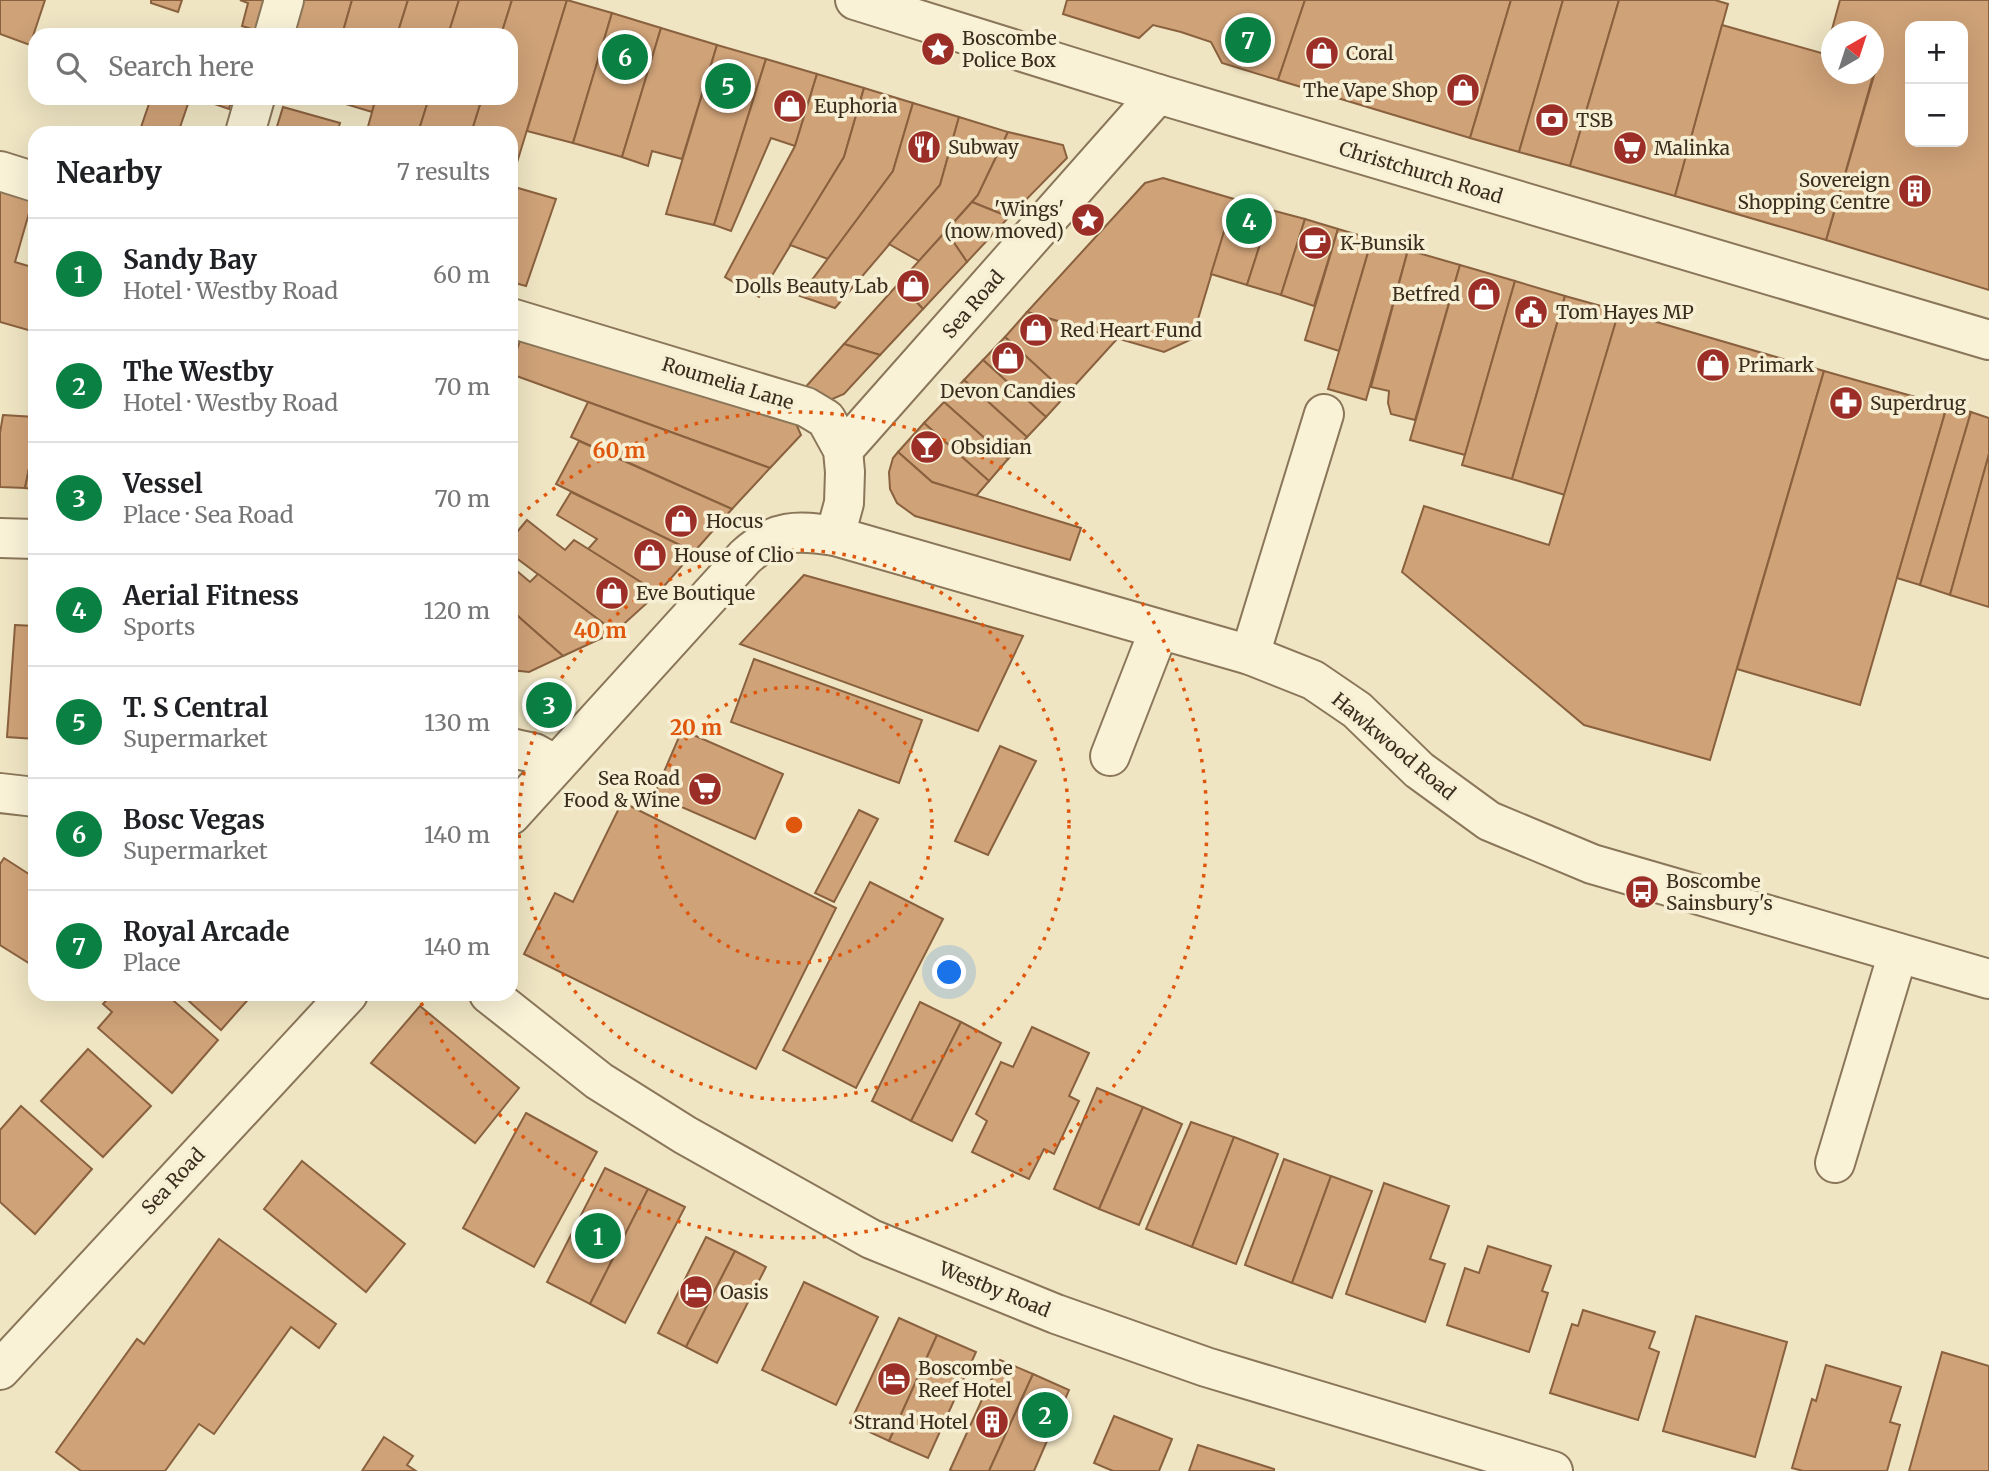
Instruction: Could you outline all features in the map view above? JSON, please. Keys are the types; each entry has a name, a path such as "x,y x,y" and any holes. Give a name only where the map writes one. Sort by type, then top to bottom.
{"street":[{"path":"276,28 284,0"},
{"name":"Christchurch Road","path":"855,0 1158,94 1989,340"},
{"name":"Sea Road","path":"850,443 1158,94"},
{"path":"247,126 253,105"},
{"path":"0,171 28,180"},
{"name":"Roumelia Lane","path":"518,320 806,407 826,419 850,443 844,503 835,536"},
{"path":"1250,654 1324,414"},
{"path":"518,807 761,542 780,535 805,531 835,536"},
{"name":"Hawkwood Road","path":"835,536 1250,654 1312,680 1357,710 1419,770 1489,821 1592,864 1989,979"},
{"path":"0,538 28,538"},
{"path":"1110,756 1159,630"},
{"path":"518,750 534,753 556,765"},
{"path":"0,793 28,796"},
{"path":"1835,1163 1898,953"},
{"name":"Sea Road","path":"0,1370 342,1001"},
{"name":"Westby Road","path":"498,1001 599,1081 685,1135 871,1239 1056,1314 1206,1367 1553,1471"}],"building":[{"path":"0,0 45,0 36,28 28,28 28,44 0,34"},
{"path":"151,0 182,0 178,12 151,3"},
{"path":"240,0 267,0 259,28 242,26 248,3"},
{"path":"302,0 352,0 344,28 293,28"},
{"path":"352,0 408,0 399,28 344,28"},
{"path":"408,0 459,0 450,28 399,28"},
{"path":"459,0 512,0 503,28 450,28"},
{"path":"512,0 567,0 518,159 518,126 473,126 480,105 518,105 518,28 503,28"},
{"path":"567,0 612,13 573,143 527,131"},
{"path":"1067,0 1305,0 1278,80 1222,63 1211,42 1181,32 1153,25 1139,38 1063,14"},
{"path":"1305,0 1511,0 1470,138 1278,80"},
{"path":"1511,0 1563,0 1519,152 1470,138"},
{"path":"1563,0 1619,0 1570,166 1519,152"},
{"path":"1619,0 1715,0 1728,4 1675,196 1570,166"},
{"name":"Sovereign Shopping Centre","path":"1840,0 1989,0 1989,290 1826,240 1872,84 1884,84 1884,21 1834,21"},
{"path":"612,13 661,28 622,157 573,143"},
{"path":"1722,25 1821,53 1821,84 1871,84 1826,240 1675,196"},
{"path":"661,28 717,45 682,159 652,151 648,166 622,157"},
{"path":"717,45 766,59 714,225 666,214"},
{"path":"766,59 817,74 795,146 771,138 731,231 714,225"},
{"path":"817,74 864,88 844,157 759,297 725,277 795,146"},
{"path":"864,88 913,103 893,171 828,259 790,245 844,157"},
{"path":"913,103 959,117 940,185 835,308 800,296 893,171"},
{"path":"149,105 188,105 180,126 141,126"},
{"path":"349,105 374,105 372,112"},
{"path":"374,105 427,105 420,126 368,126"},
{"path":"427,105 480,105 473,126 420,126"},
{"path":"283,107 340,123 339,126 277,126"},
{"path":"959,117 1008,132 978,195 919,261 889,244 940,185"},
{"path":"1008,132 1063,145 1067,158 1009,217 972,202 978,195"},
{"path":"1163,178 1234,199 1192,339 1164,352 1027,312 1145,183"},
{"path":"518,188 556,199 526,286 518,284"},
{"path":"0,190 28,198 28,216 15,262 28,266 28,330 0,322"},
{"path":"1234,199 1271,210 1247,285 1211,274"},
{"path":"972,202 1009,217 967,262 946,231"},
{"path":"1271,210 1305,219 1281,295 1247,285"},
{"path":"1305,219 1338,229 1314,306 1281,295"},
{"path":"1338,229 1372,239 1339,351 1305,340"},
{"path":"946,231 967,262 923,309 899,283"},
{"path":"1372,239 1408,250 1366,400 1328,389"},
{"path":"1408,250 1460,265 1415,420 1391,414 1389,391 1371,387"},
{"path":"1460,265 1515,281 1465,455 1410,440"},
{"path":"1515,281 1565,296 1512,479 1462,465"},
{"path":"899,283 923,309 880,355 844,344"},
{"path":"1565,296 1619,311 1565,495 1512,479"},
{"path":"1619,311 1824,371 1710,760 1584,725 1402,572 1424,506 1549,545"},
{"path":"1027,312 1117,339 1067,394 1005,337"},
{"path":"1005,337 1067,394 1046,417 983,360"},
{"path":"521,338 794,419 801,435 770,468 518,377 518,347"},
{"path":"844,344 880,355 844,394 830,400 802,391"},
{"path":"983,360 1046,417 1027,437 964,380"},
{"path":"1824,371 1947,406 1860,705 1737,669"},
{"path":"964,380 1027,437 1008,459 944,402"},
{"path":"588,402 770,468 732,509 571,437"},
{"path":"944,402 1008,459 989,481 924,423"},
{"path":"1947,406 1971,412 1920,585 1897,578"},
{"path":"1971,412 1989,418 1989,454 1950,595 1920,585"},
{"path":"3,415 28,417 28,473 25,488 0,487 0,433"},
{"path":"924,423 989,481 976,496 932,482 898,452"},
{"path":"579,441 732,509 694,552 556,484"},
{"path":"898,452 932,482 1081,528 1070,560 915,516 897,503 890,489 889,472"},
{"path":"1989,454 1989,607 1950,595"},
{"path":"571,492 694,552 658,593 588,549 597,539 557,515"},
{"path":"527,520 565,550 574,540 658,593 615,632 518,559 518,531"},
{"path":"518,572 530,582 538,574 615,632 563,656 518,616"},
{"path":"804,575 1023,636 978,731 740,644"},
{"path":"518,616 563,656 529,672 518,671"},
{"path":"15,625 28,626 28,738 7,737"},
{"path":"754,659 922,720 899,783 731,722"},
{"path":"682,730 783,774 755,839 654,795"},
{"path":"1000,746 1036,761 988,855 955,841"},
{"path":"622,802 836,908 756,1069 524,954 555,893 573,902"},
{"path":"859,810 878,819 834,902 815,893"},
{"path":"4,858 28,873 28,963 0,945 0,864"},
{"path":"870,882 943,919 856,1088 783,1050"},
{"path":"106,1001 174,1001 218,1040 172,1093 98,1028 112,1012 103,1004"},
{"path":"189,1001 247,1001 221,1030"},
{"path":"920,1002 961,1022 911,1121 872,1101"},
{"path":"420,1006 519,1088 475,1143 371,1063"},
{"path":"961,1022 1001,1043 952,1141 911,1121"},
{"path":"1032,1027 1089,1053 1069,1096 1079,1101 1054,1154 1044,1149 1029,1179 972,1152 987,1121 976,1114 1001,1062 1013,1067"},
{"path":"88,1049 151,1106 103,1157 41,1101"},
{"path":"1097,1088 1143,1107 1099,1209 1054,1189"},
{"path":"21,1106 92,1169 35,1234 0,1202 0,1130"},
{"path":"1143,1107 1182,1124 1139,1225 1099,1209"},
{"path":"526,1113 597,1152 534,1267 463,1228"},
{"path":"1191,1122 1234,1137 1192,1247 1146,1229"},
{"path":"1234,1137 1278,1154 1236,1264 1192,1247"},
{"path":"1284,1159 1331,1176 1292,1283 1245,1265"},
{"path":"302,1161 405,1244 366,1292 264,1209"},
{"path":"605,1168 648,1189 590,1304 547,1282"},
{"path":"1331,1176 1372,1191 1332,1298 1292,1283"},
{"path":"1384,1183 1449,1206 1430,1259 1445,1264 1425,1322 1346,1294"},
{"path":"648,1189 685,1207 625,1323 590,1304"},
{"name":"Oasis","path":"706,1237 735,1251 686,1347 658,1333"},
{"path":"219,1239 336,1324 319,1348 291,1327 214,1434 199,1424 165,1471 81,1471 56,1452 137,1339 144,1344"},
{"path":"1488,1246 1551,1266 1542,1291 1548,1293 1529,1352 1447,1325 1465,1268 1479,1273"},
{"path":"735,1251 766,1267 717,1363 686,1347"},
{"path":"804,1282 878,1317 836,1405 762,1370"},
{"path":"1583,1310 1655,1332 1649,1348 1659,1352 1638,1420 1550,1393 1572,1324 1578,1326"},
{"path":"1696,1316 1787,1342 1755,1457 1663,1431"},
{"name":"Boscombe Reef Hotel","path":"899,1318 937,1335 889,1441 850,1423"},
{"path":"937,1335 976,1352 928,1458 889,1441"},
{"path":"1942,1352 1989,1366 1989,1471 1909,1471"},
{"name":"Strand Hotel","path":"1000,1360 1033,1374 989,1471 950,1470"},
{"path":"1826,1365 1901,1387 1890,1422 1900,1425 1887,1471 1803,1471 1792,1468 1812,1399 1816,1401"},
{"path":"1033,1374 1069,1390 1034,1471 989,1471"},
{"path":"1114,1416 1172,1439 1159,1471 1113,1471 1094,1463"},
{"path":"384,1437 413,1456 407,1465 416,1471 362,1471"},
{"path":"1198,1445 1274,1469 1274,1471 1189,1471"}],"place":[{"name":"Royal Arcade","path":"1248,40"},
{"name":"Boscombe Police Box","path":"938,49"},
{"name":"Coral","path":"1322,53"},
{"name":"Bosc Vegas","path":"625,57"},
{"name":"T. S Central","path":"728,86"},
{"name":"The Vape Shop","path":"1463,90"},
{"name":"Euphoria","path":"790,106"},
{"name":"TSB","path":"1552,120"},
{"name":"Subway","path":"924,147"},
{"name":"Malinka","path":"1630,148"},
{"name":"Sovereign Shopping Centre","path":"1915,191"},
{"name":"'Wings' (now moved)","path":"1088,220"},
{"name":"Aerial Fitness","path":"1249,221"},
{"name":"K-Bunsik","path":"1315,243"},
{"name":"Dolls Beauty Lab","path":"913,286"},
{"name":"Betfred","path":"1484,294"},
{"name":"Tom Hayes MP","path":"1531,312"},
{"name":"Red Heart Fund","path":"1036,330"},
{"name":"Devon Candies","path":"1008,358"},
{"name":"Primark","path":"1713,365"},
{"name":"Superdrug","path":"1846,403"},
{"name":"Obsidian","path":"927,447"},
{"name":"Hocus","path":"681,521"},
{"name":"House of Clio","path":"650,555"},
{"name":"Eve Boutique","path":"612,593"},
{"name":"Vessel","path":"549,705"},
{"name":"Sea Road Food & Wine","path":"705,789"},
{"name":"Boscombe Sainsbury's","path":"1642,892"},
{"name":"Sandy Bay","path":"598,1236"},
{"name":"Oasis","path":"696,1292"},
{"name":"Boscombe Reef Hotel","path":"894,1379"},
{"name":"The Westby","path":"1045,1415"},
{"name":"Strand Hotel","path":"992,1422"}]}
